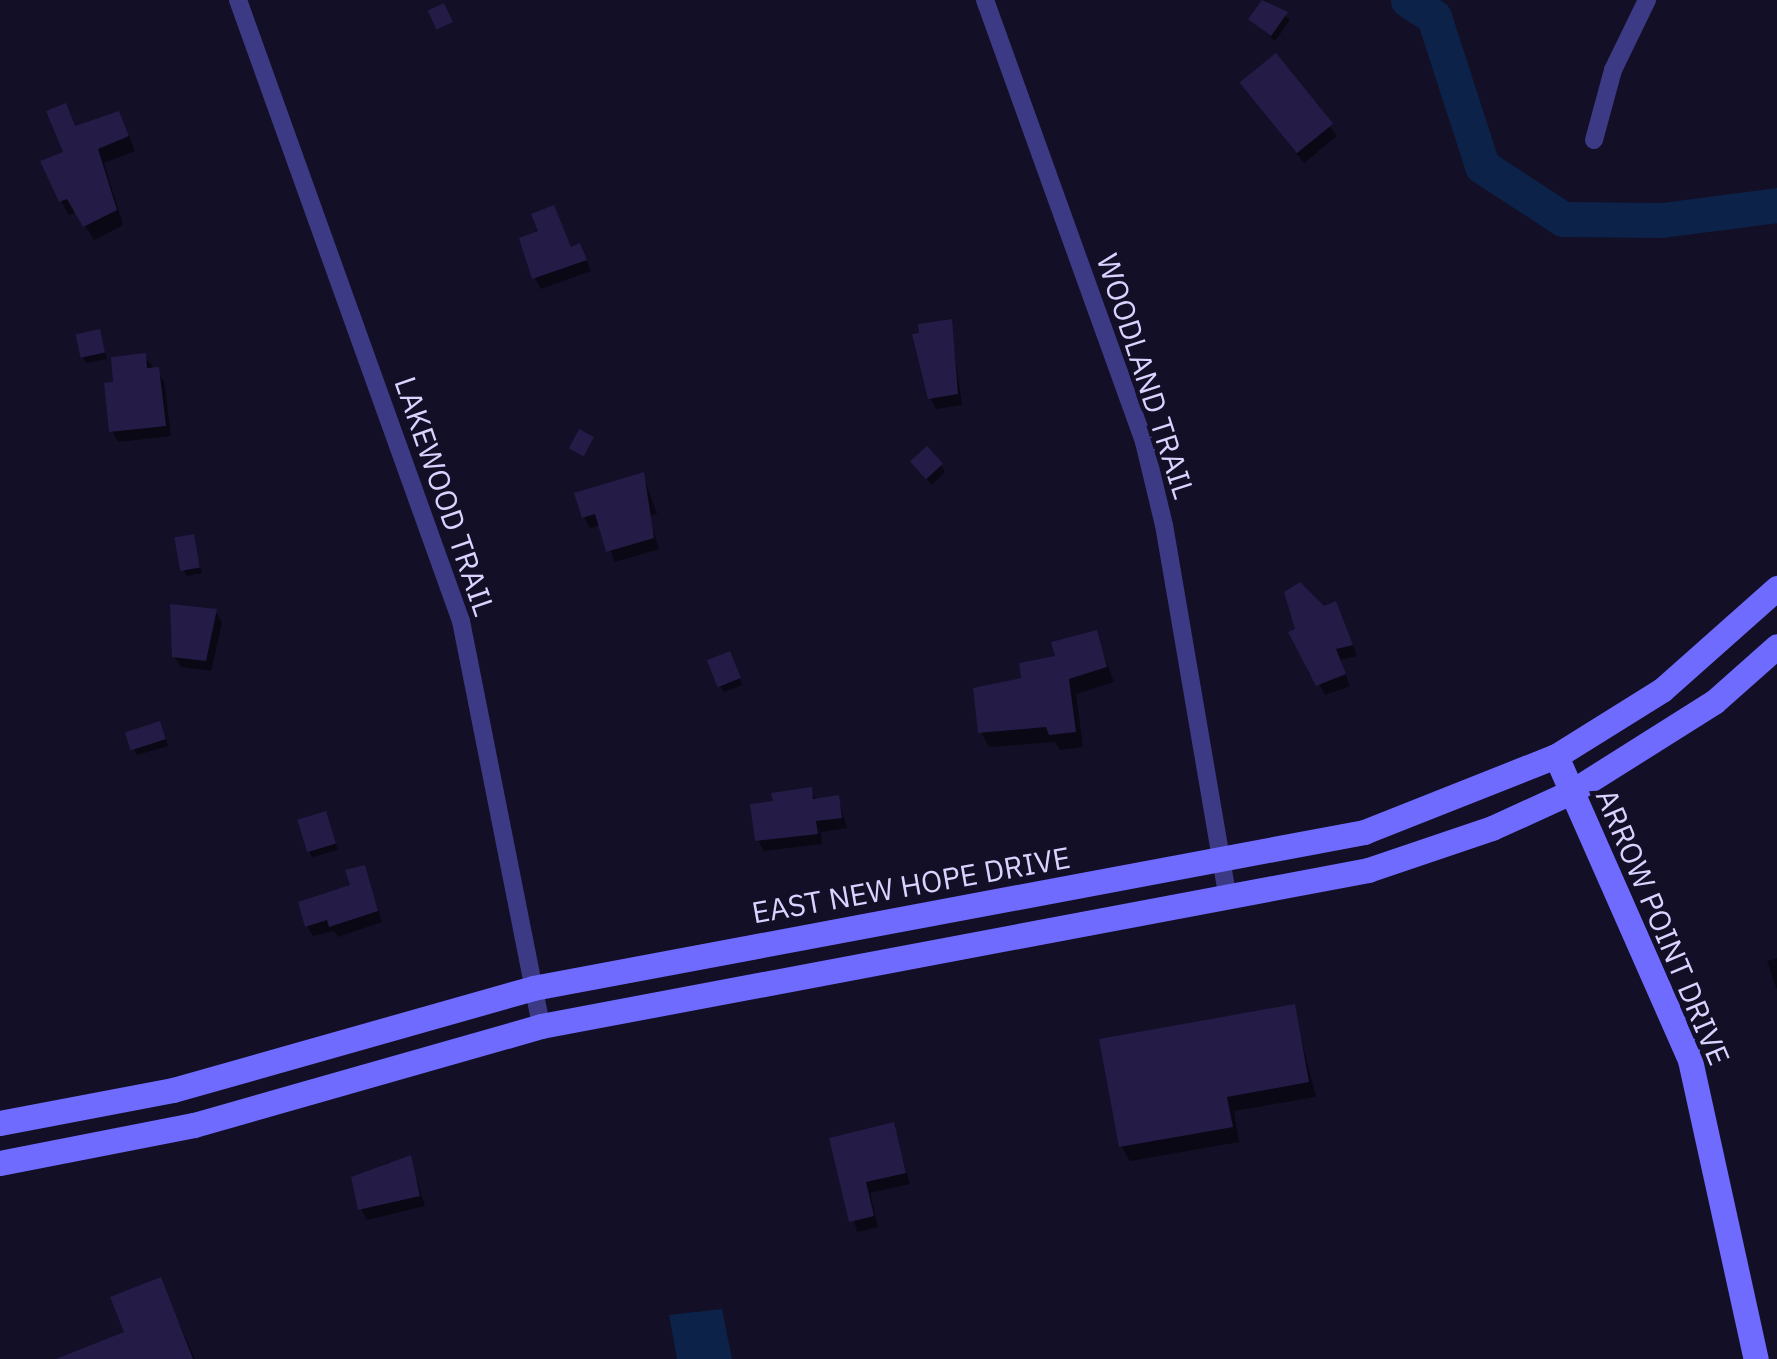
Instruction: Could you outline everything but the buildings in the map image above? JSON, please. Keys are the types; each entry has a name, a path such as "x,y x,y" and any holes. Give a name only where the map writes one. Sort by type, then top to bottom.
{"street":[{"name":"LAKEWOOD TRAIL","path":"238,0 461,621 541,1026"},
{"name":"WOODLAND TRAIL","path":"985,0 1144,442 1228,900"},
{"path":"1594,140 1613,70 1647,0"},
{"name":"EAST NEW HOPE DRIVE","path":"0,1123 192,1085 533,988 1222,862 1364,832 1556,756 1662,690 1777,588"},
{"path":"0,1162 194,1125 541,1026 1228,900 1412,856 1571,792 1714,702 1777,646"},
{"name":"ARROW POINT DRIVE","path":"1556,756 1690,1060 1756,1359"}],"water":[{"path":"722,1309 732,1359 677,1359 669,1315"}],"waterway":[{"path":"1408,0 1434,17 1482,166 1563,219 1662,220 1777,205"}]}
